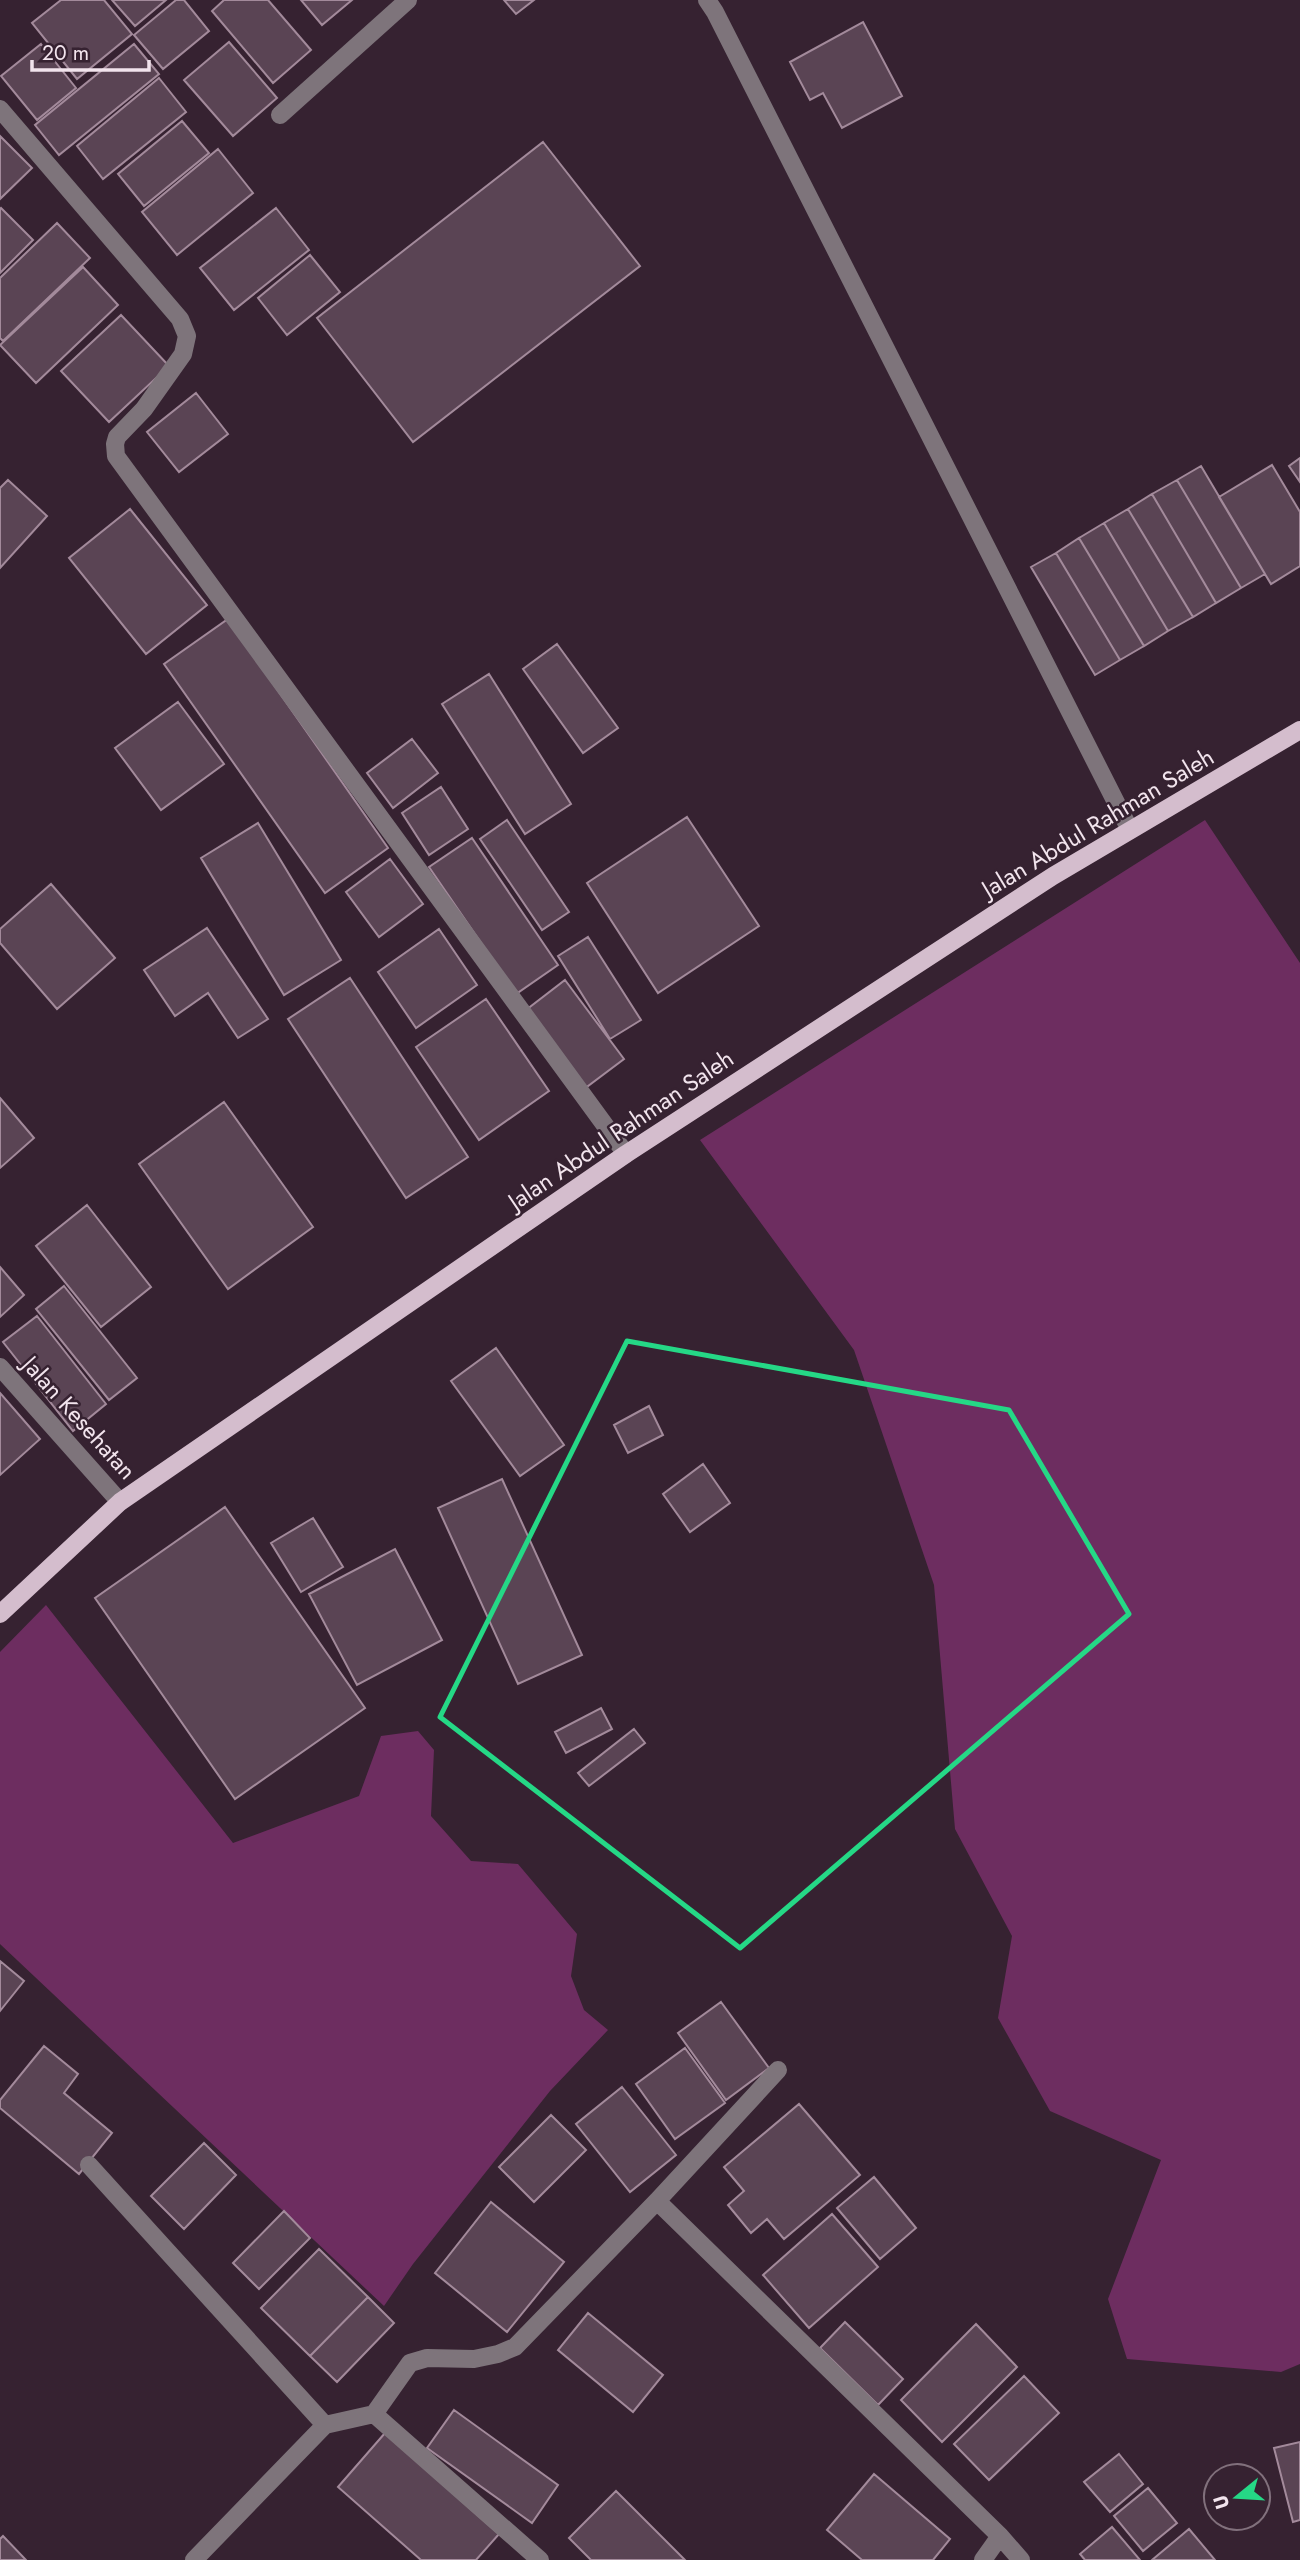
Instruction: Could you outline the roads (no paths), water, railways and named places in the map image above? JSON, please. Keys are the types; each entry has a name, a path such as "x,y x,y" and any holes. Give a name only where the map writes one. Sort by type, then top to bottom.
{"main road":[{"name":"Jalan Abdul Rahman Saleh","path":"0,1614 120,1503 626,1154 1054,876 1300,730"}],"street":[{"path":"280,115 408,0"},
{"path":"707,0 1130,830"},
{"path":"0,109 180,319 187,336 183,354 144,409 117,437 116,456 626,1154"},
{"name":"Jalan Kesehatan","path":"0,1367 120,1503"},
{"path":"194,2560 325,2426 374,2414 410,2363 427,2358 474,2359 515,2347 657,2201 778,2070"},
{"path":"89,2165 325,2426"},
{"path":"657,2201 1000,2536 1021,2560"},
{"path":"374,2414 540,2560"},
{"path":"984,2560 1000,2536"}]}
